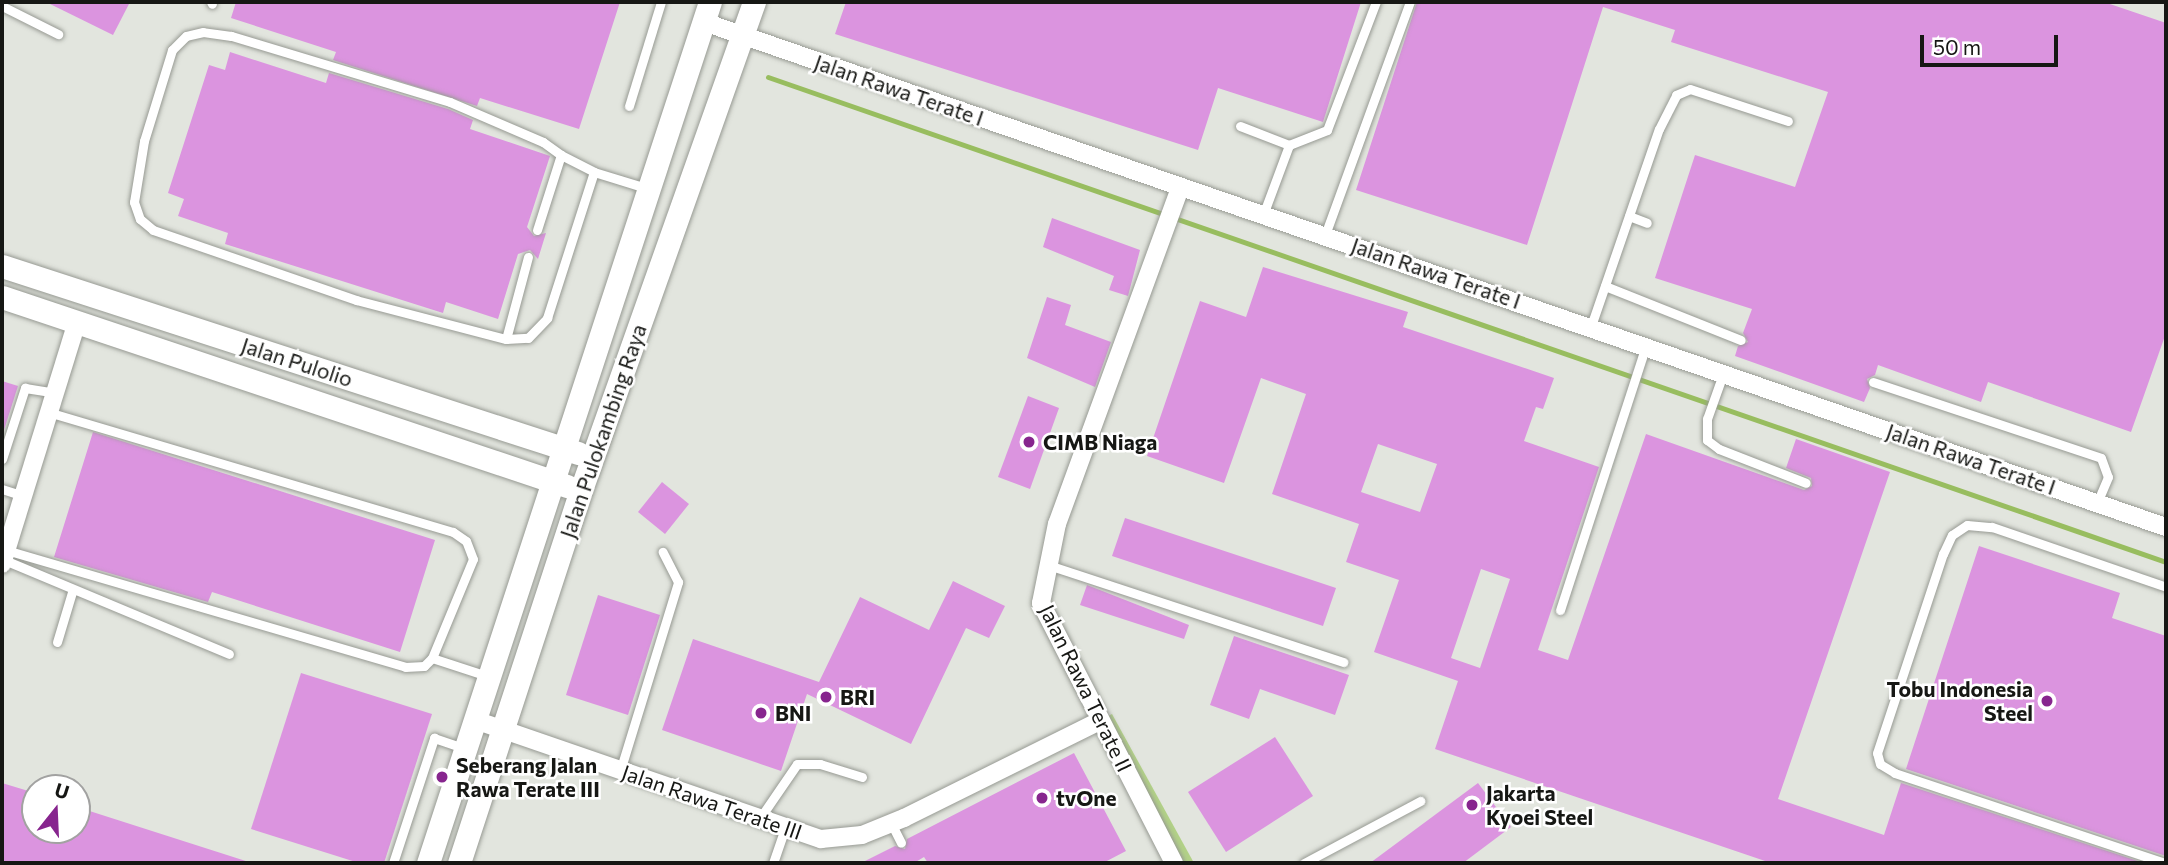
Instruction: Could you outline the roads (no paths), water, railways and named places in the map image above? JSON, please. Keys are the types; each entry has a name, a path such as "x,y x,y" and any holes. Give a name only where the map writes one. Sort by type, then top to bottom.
{"street":[{"name":"Jalan Pulokambing Raya","path":"459,863 581,490 754,2"},
{"name":"Jalan Pulokambing Raya","path":"428,863 565,449 646,188 707,12"},
{"name":"Jalan Rawa Terate I","path":"707,12 744,35 1177,197 1263,215 1325,235 2166,527"},
{"name":"Jalan Rawa Terate II","path":"1174,863 1041,603 1057,524 1177,197"},
{"name":"Jalan Pulolio","path":"2,266 592,458"},
{"name":"Jalan Pulolio","path":"2,298 581,490"},
{"path":"3,558 52,413 77,322"},
{"name":"Jalan Rawa Terate III","path":"475,720 821,839 844,838 891,823 1100,721"}],"lane":[{"path":"629,106 661,2"},
{"path":"1240,127 1289,145 1315,137 1335,118 1376,2"},
{"path":"1325,235 1410,2"},
{"path":"2,6 58,34"},
{"path":"594,172 547,318 528,338 506,339 356,300 153,230 140,219 134,202 144,141 172,50 186,36 203,32 232,36 413,89 492,119 594,172 646,188"},
{"path":"1591,326 1629,216 1676,95 1690,89 1788,121"},
{"path":"1263,215 1289,145"},
{"path":"537,230 561,155"},
{"path":"1629,216 1647,222"},
{"path":"506,339 528,257"},
{"path":"1605,286 1741,340"},
{"path":"1560,610 1646,345"},
{"path":"1724,372 1713,396 1707,419 1707,440 1718,449 1806,483"},
{"path":"1873,382 2101,458 2108,477 2097,503"},
{"path":"2,459 25,388 58,393"},
{"path":"3,558 405,667 424,666 432,658 473,559 466,541 453,531 52,413"},
{"path":"2,489 24,496"},
{"path":"2165,863 1895,773 1880,764 1877,753 1943,554 1952,535 1967,525 1992,527 2166,587"},
{"path":"620,771 678,582 663,552"},
{"path":"3,558 41,572 72,592 229,654"},
{"path":"1048,565 1343,662"},
{"path":"57,642 72,592"},
{"path":"432,658 488,677"},
{"path":"393,863 434,738 465,749"},
{"path":"759,819 797,764 820,764 862,777"},
{"path":"1304,863 1420,801"},
{"path":"891,823 901,843"},
{"path":"773,863 785,828"}],"waterway":[{"path":"768,77 2166,562"}],"place":[{"name":"CIMB Niaga","path":"1029,442"},
{"name":"BRI","path":"826,697"},
{"name":"Tobu Indonesia Steel","path":"2047,701"},
{"name":"BNI","path":"761,713"},
{"name":"Seberang Jalan Rawa Terate III","path":"442,777"},
{"name":"tvOne","path":"1042,798"},
{"name":"Jakarta Kyoei Steel","path":"1472,805"}]}
